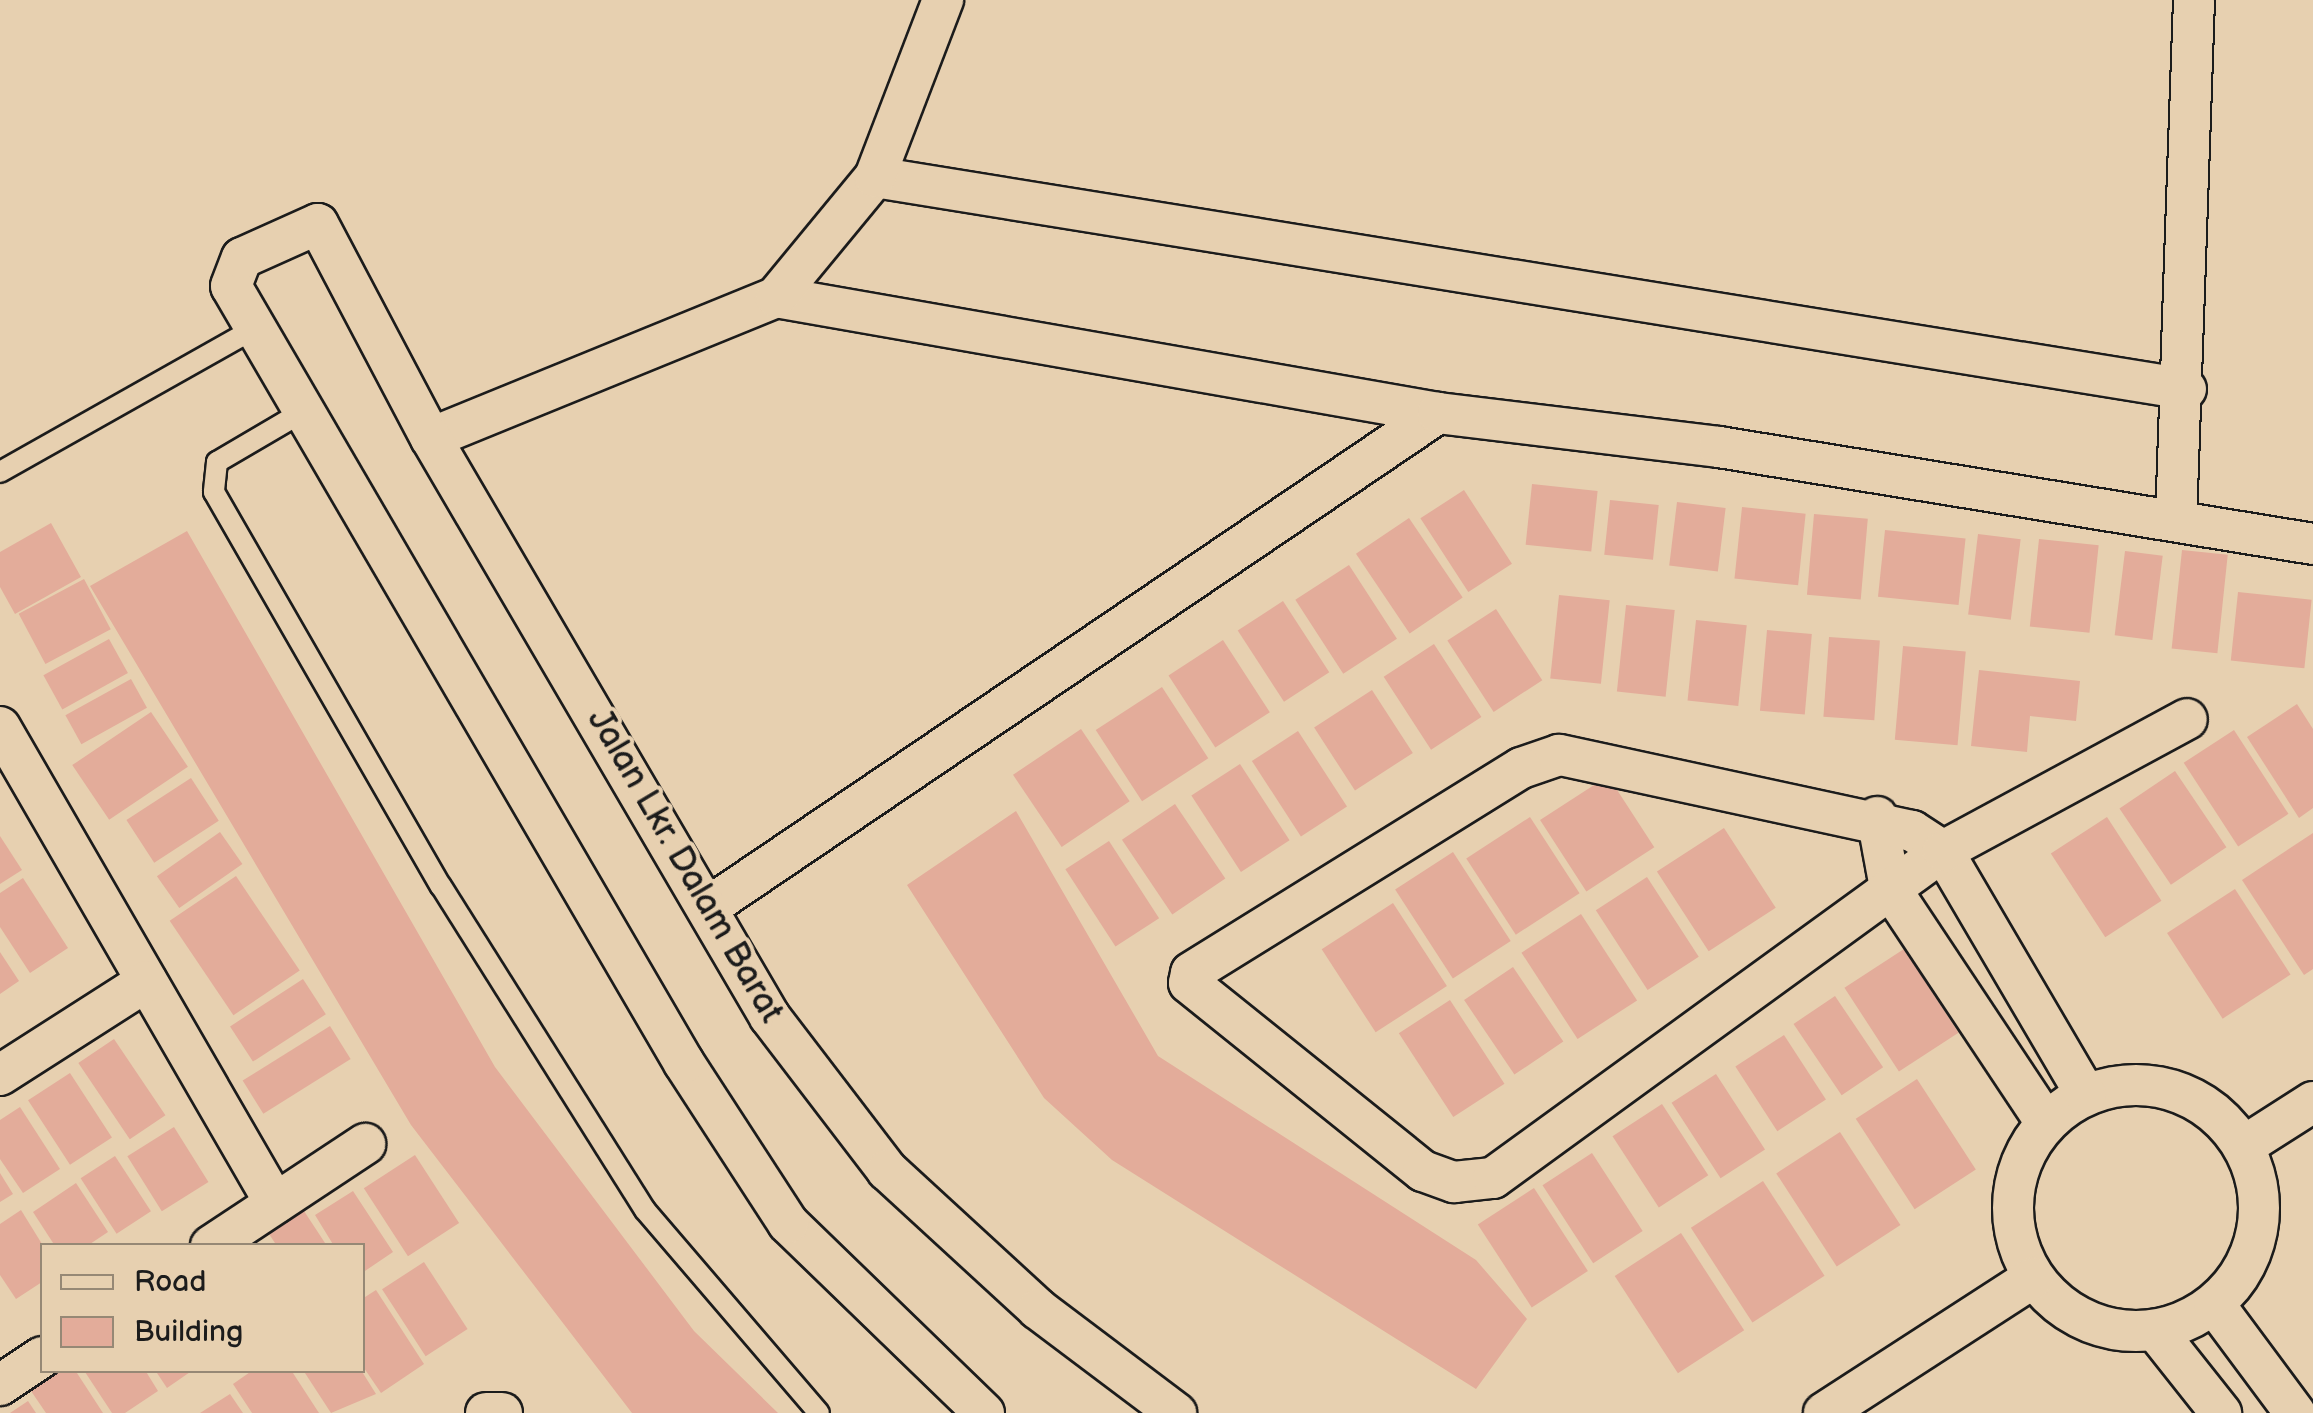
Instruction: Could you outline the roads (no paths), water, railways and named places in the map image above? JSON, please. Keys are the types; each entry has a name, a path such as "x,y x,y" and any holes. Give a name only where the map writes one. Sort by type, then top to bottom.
{"street":[{"path":"431,438 776,298 875,177 944,0"},
{"path":"2176,521 2186,389 2194,0"},
{"path":"875,177 2186,389"},
{"name":"Jalan Lkr. Dalam Barat","path":"256,328 231,286 242,258 314,222 431,438 710,906 770,1017 888,1170 1038,1309 1176,1413"},
{"path":"776,298 1438,413 1719,447 2313,544"},
{"path":"256,328 684,1063 788,1223 984,1413"},
{"path":"710,906 1438,413"},
{"path":"2086,1095 1942,852 1877,817 1560,754 1538,759 1190,974 1189,984 1423,1170 1454,1182 1492,1178 1942,852 2188,719"},
{"path":"5,748 147,981 275,1203"},
{"path":"1877,817 1890,888 2046,1123"},
{"path":"0,1076 147,981"},
{"path":"2130,1084 2175,1090 2215,1111 2244,1146 2258,1187 2258,1230 2243,1271 2214,1304 2156,1331 2109,1330 2066,1311 2033,1278 2013,1226 2018,1171 2046,1123 2086,1095 2130,1084"},
{"path":"2244,1146 2313,1102"},
{"path":"215,1243 365,1144"},
{"path":"1824,1413 2033,1278"},
{"path":"2214,1304 2294,1413"},
{"path":"2156,1331 2221,1413"},
{"path":"0,1385 40,1358"},
{"path":"486,1413 502,1413"}],"lane":[{"path":"0,472 256,328"},
{"path":"304,411 216,462 214,492 441,886 645,1210 819,1413"}]}
